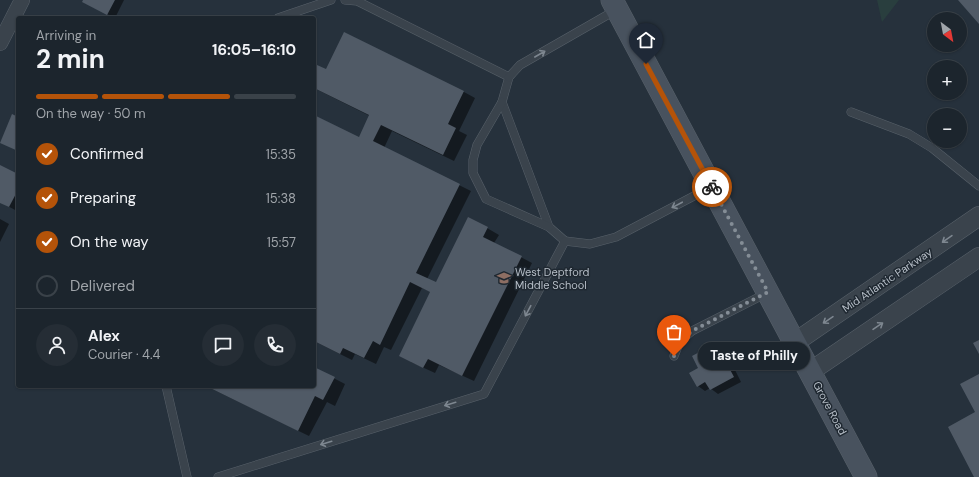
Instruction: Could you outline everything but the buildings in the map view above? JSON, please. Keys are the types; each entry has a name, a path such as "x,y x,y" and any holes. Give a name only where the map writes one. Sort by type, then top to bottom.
{"main road":[{"name":"Grove Road","path":"614,5 794,343 811,371 866,477"}],"street":[{"path":"0,43 22,0"},
{"name":"Mid Atlantic Parkway","path":"794,343 979,216"},
{"path":"811,371 979,257"}],"lane":[{"path":"284,16 331,0"},
{"path":"345,0 357,1 509,77"},
{"path":"614,5 520,65 509,77 502,102 477,145 472,160 473,173 486,199 549,227 566,241 590,244 616,238 712,187"},
{"path":"502,102 549,227"},
{"path":"851,112 909,134 932,148 979,186"},
{"path":"218,477 484,394 566,241"},
{"path":"674,356 680,341 692,331 768,292"},
{"path":"166,388 187,477"}],"green space":[{"path":"877,0 899,0 882,22"}],"way so far":[{"path":"674,356 680,341 692,331 768,292 712,187"}],"place":[{"name":"West Deptford Middle School","path":"504,278"},
{"name":"Taste of Philly","path":"674,356"}],"route":[{"path":"646,64 712,187"}]}
